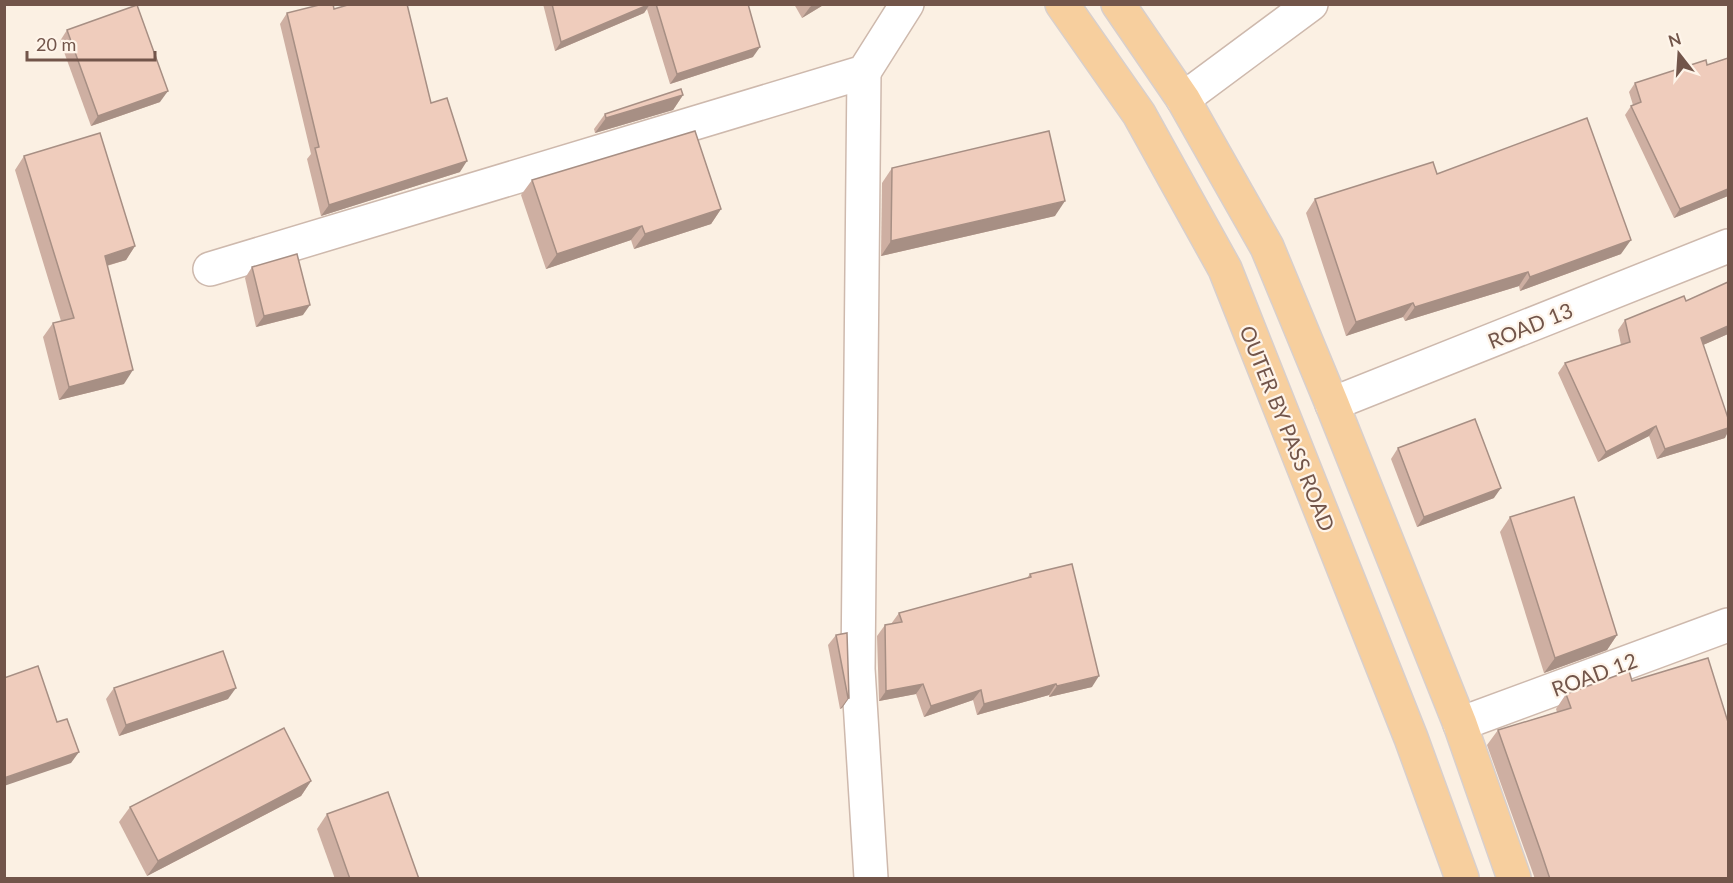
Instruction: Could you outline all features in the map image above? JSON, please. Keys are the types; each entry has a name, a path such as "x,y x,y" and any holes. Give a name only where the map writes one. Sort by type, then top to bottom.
{"main road":[{"name":"OUTER BY PASS ROAD","path":"1062,4 1139,114 1225,269 1411,738 1462,879"},
{"path":"1118,4 1184,99 1267,247 1460,724 1514,879"}],"street":[{"path":"871,879 858,669 864,72 907,4"},
{"path":"1184,99 1311,4"},
{"path":"210,269 864,72"},
{"name":"ROAD 13","path":"1332,404 1728,246"},
{"name":"ROAD 12","path":"1460,724 1728,625"}],"building":[{"path":"323,4 333,4 334,9 351,4 407,4 431,103 447,98 467,161 329,205 315,148 319,147 287,13"},
{"path":"552,4 650,4 561,42"},
{"path":"656,4 748,4 760,47 677,74"},
{"path":"137,5 168,91 98,116 67,30"},
{"path":"1728,58 1728,189 1680,209 1631,106 1641,102 1635,83 1706,60 1707,65"},
{"path":"681,89 683,95 606,118 605,114"},
{"path":"1587,118 1631,240 1530,277 1528,272 1415,307 1413,303 1356,322 1315,199 1433,162 1437,174"},
{"path":"695,131 721,209 645,234 642,226 557,254 532,180"},
{"path":"1049,131 1065,201 891,241 892,168"},
{"path":"100,133 135,246 105,256 133,370 69,387 53,323 74,318 24,156"},
{"path":"297,254 310,305 264,316 252,267"},
{"path":"1728,282 1728,326 1701,338 1728,418 1728,428 1665,449 1656,426 1606,452 1565,363 1630,342 1625,320 1684,296 1686,301"},
{"path":"1475,419 1501,488 1424,517 1398,448"},
{"path":"1574,497 1617,635 1555,658 1510,517"},
{"path":"1072,564 1099,676 1057,686 1056,684 984,704 981,690 931,706 923,684 886,691 885,625 902,622 899,613 1031,577 1030,574"},
{"path":"847,633 849,698 836,635"},
{"path":"223,651 236,688 126,725 114,688"},
{"path":"1708,658 1728,722 1728,879 1550,879 1498,730 1571,708 1566,694 1629,671 1632,681"},
{"path":"38,666 57,722 67,719 79,752 4,778 4,678"},
{"path":"284,728 311,781 158,861 130,807"},
{"path":"388,792 419,879 350,879 327,814"}]}
